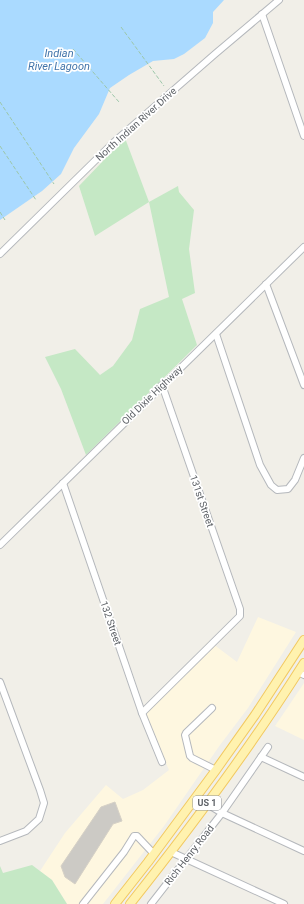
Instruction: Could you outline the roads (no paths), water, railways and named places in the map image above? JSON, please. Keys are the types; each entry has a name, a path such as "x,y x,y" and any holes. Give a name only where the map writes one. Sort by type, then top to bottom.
{"main road":[{"name":"US 1","path":"115,904 216,770 255,715 304,640"},
{"name":"US 1","path":"130,904 207,804 301,673 304,663"}],"street":[{"name":"North Indian River Drive","path":"0,254 114,142 279,0"},
{"path":"262,14 304,136"},
{"name":"Old Dixie Highway","path":"0,545 304,247"},
{"path":"266,284 304,385"},
{"path":"216,334 260,465 271,485 277,490 288,488 295,480 304,458"},
{"name":"131st Street","path":"142,713 240,616 240,609 162,385"},
{"name":"132 Street","path":"63,483 142,713 162,762"},
{"path":"0,682 44,803 39,819 26,831 0,841"},
{"path":"212,708 186,732 185,735 190,756 216,770"},
{"name":"Rich Henry Road","path":"151,904 222,812 268,747"},
{"path":"261,757 304,777"},
{"path":"207,804 304,851"},
{"path":"83,904 124,852 134,836 137,836 154,854"},
{"path":"171,852 284,904"}],"water":[{"name":"Indian River Lagoon","path":"0,0 224,0 213,12 213,23 205,38 184,54 174,59 153,61 110,88 99,114 74,148 61,174 42,191 0,220"}]}
